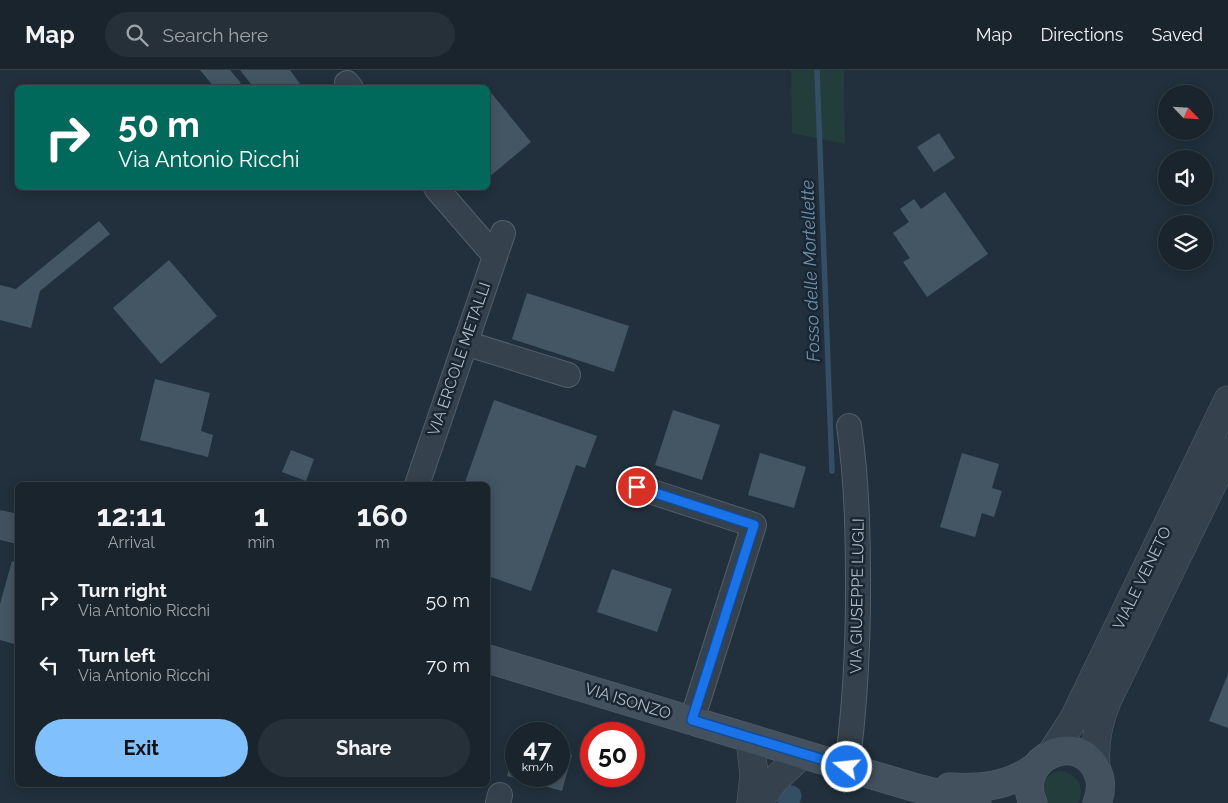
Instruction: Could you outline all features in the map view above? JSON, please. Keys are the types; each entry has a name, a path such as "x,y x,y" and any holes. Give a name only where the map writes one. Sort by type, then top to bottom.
{"main road":[{"path":"0,525 15,528"},
{"name":"VIA ISONZO","path":"490,660 913,787 978,803"},
{"name":"VIA ISONZO","path":"913,787 972,788 998,785 1021,777 1043,761 1071,751 1081,754 1102,790"},
{"path":"1033,803 1029,790 1030,779 1043,761"}],"street":[{"path":"438,190 495,256"},
{"name":"VIA ERCOLE METALLI","path":"418,482 503,233"},
{"path":"464,343 568,375"},
{"name":"VIALE VENETO","path":"1043,761 1072,720 1228,400"},
{"name":"VIA GIUSEPPE LUGLI","path":"847,767 854,710 858,637 858,511 849,426"},
{"name":"VIALE VENETO","path":"1102,790 1095,737 1107,701 1228,452"},
{"path":"637,487 754,525 692,720"},
{"path":"750,738 754,774 751,803"},
{"path":"757,803 774,781 802,754"}],"green space":[{"path":"791,70 844,70 845,144 792,133"},
{"path":"1060,771 1071,775 1078,782 1081,792 1078,803 1045,803 1044,782 1053,773"}],"building":[{"path":"200,70 230,70 241,83 239,85 212,85"},
{"path":"240,70 290,70 300,84 299,85 252,85"},
{"path":"490,91 531,142 490,176"},
{"path":"939,133 955,158 934,172 917,147"},
{"path":"945,192 988,254 927,297 903,262 910,258 893,233 909,222 900,209 914,199 921,209"},
{"path":"99,221 110,234 40,291 31,328 0,320 0,285 16,289"},
{"path":"169,260 217,316 161,364 113,308"},
{"path":"527,293 629,326 614,372 512,339"},
{"path":"155,379 210,393 201,431 213,435 208,457 140,440"},
{"path":"494,400 597,436 585,468 576,465 531,591 490,577 490,482 465,482"},
{"path":"673,410 720,425 702,480 655,465"},
{"path":"291,450 314,459 306,481 282,472"},
{"path":"760,453 806,467 794,508 748,495"},
{"path":"962,453 999,464 992,488 1002,491 994,517 982,513 975,537 940,527"},
{"path":"12,561 15,562 15,644 0,640 0,604"},
{"path":"612,569 672,589 657,632 597,612"},
{"path":"1228,674 1228,728 1209,721"},
{"path":"547,787 563,787 562,791"}],"waterway":[{"name":"Fosso delle Mortellette","path":"817,70 832,471"},
{"path":"788,803 791,796"}],"route":[{"path":"637,487 754,525 692,720 847,767"}]}
